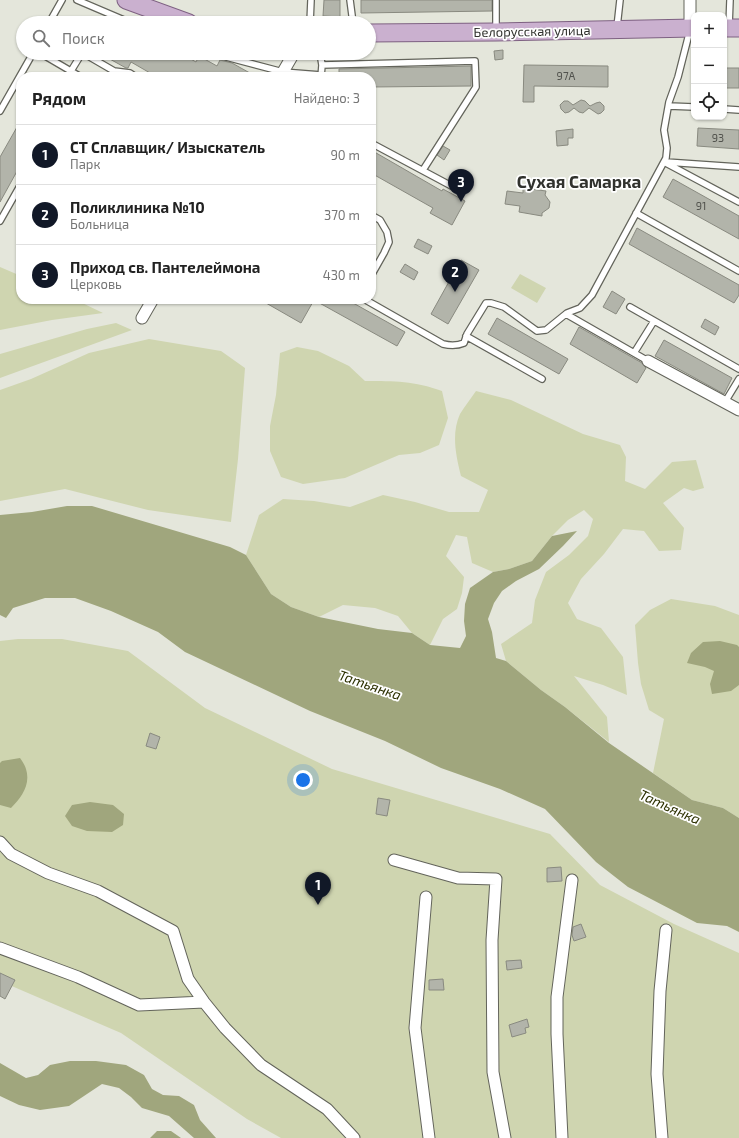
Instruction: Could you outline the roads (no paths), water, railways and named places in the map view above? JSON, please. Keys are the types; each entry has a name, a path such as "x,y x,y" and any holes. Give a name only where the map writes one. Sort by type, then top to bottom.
{"main road":[{"path":"126,0 170,16"},
{"name":"Белорусская улица","path":"376,33 691,28"}],"street":[{"path":"690,0 691,14"},
{"path":"284,72 290,60"},
{"path":"142,318 150,304"},
{"path":"648,361 739,410"},
{"path":"0,842 11,854 48,873 98,891 173,931 188,979 225,1028 261,1065 327,1109 354,1138"},
{"path":"394,860 458,878 496,879 492,940 493,1072 505,1138"},
{"path":"562,1138 556,1034 557,997 572,880"},
{"path":"426,897 415,1028 429,1138"},
{"path":"662,1138 657,1074 660,991 666,930"},
{"path":"0,948 78,977 139,1005 204,1002"}],"lane":[{"path":"53,16 62,0"},
{"path":"77,0 114,16"},
{"path":"310,16 311,0"},
{"path":"350,0 352,16"},
{"path":"496,0 496,32"},
{"path":"617,30 620,0"},
{"path":"730,0 731,28"},
{"path":"373,304 443,344 450,345 464,343 466,336 486,303 491,303 504,308 537,331 546,330 566,314 580,308 592,295 666,158 667,148 664,130 669,106 691,32"},
{"path":"22,72 29,60"},
{"path":"52,60 71,71 78,60"},
{"path":"94,60 114,71 122,72"},
{"path":"234,60 272,72"},
{"path":"321,60 321,72"},
{"path":"322,65 475,61 476,86 423,170"},
{"path":"0,111 16,83"},
{"path":"669,106 691,107"},
{"path":"727,109 739,110"},
{"path":"376,145 459,190"},
{"path":"664,162 739,167"},
{"path":"664,162 739,202"},
{"path":"0,221 16,193"},
{"path":"636,213 739,271"},
{"path":"376,218 380,220 387,232 389,242 376,263"},
{"path":"630,307 739,368"},
{"path":"566,314 648,361"},
{"path":"634,353 654,321"},
{"path":"466,336 542,379"},
{"path":"725,402 739,379"}],"water":[{"name":"Татьянка","path":"67,506 92,506 230,547 246,555 271,594 291,607 319,617 378,629 412,633 430,645 460,648 466,636 464,621 465,604 470,588 493,572 509,569 532,561 552,536 577,531 539,569 516,581 502,591 494,603 488,619 492,632 496,658 506,661 609,743 692,800 723,808 739,818 739,932 727,926 697,923 628,887 596,862 545,809 500,789 441,768 385,741 310,711 185,652 158,632 111,611 75,598 45,598 13,608 6,618 0,615 0,515 32,512"},
{"path":"720,641 737,645 739,647 739,685 731,691 712,694 710,684 714,671 705,667 687,663 691,653 703,642"},
{"path":"20,758 25,766 27,775 24,791 11,808 0,805 0,763 2,761"},
{"path":"90,802 113,805 124,814 123,825 112,832 87,831 72,826 65,816 72,805"},
{"path":"70,1061 96,1061 126,1065 144,1075 152,1089 163,1095 179,1096 194,1105 200,1120 216,1138 194,1138 169,1116 142,1108 119,1088 102,1084 69,1106 40,1110 19,1105 0,1096 0,1063 26,1078 38,1075 50,1065"},
{"path":"157,1131 171,1131 181,1138 150,1138"}],"place":[{"name":"Приход св. Пантелеймона","path":"461,202"},
{"name":"Поликлиника №10","path":"455,292"},
{"name":"СТ Сплавщик/ Изыскатель","path":"318,905"}],"district":[{"name":"Сухая Самарка","path":"579,182"}]}
